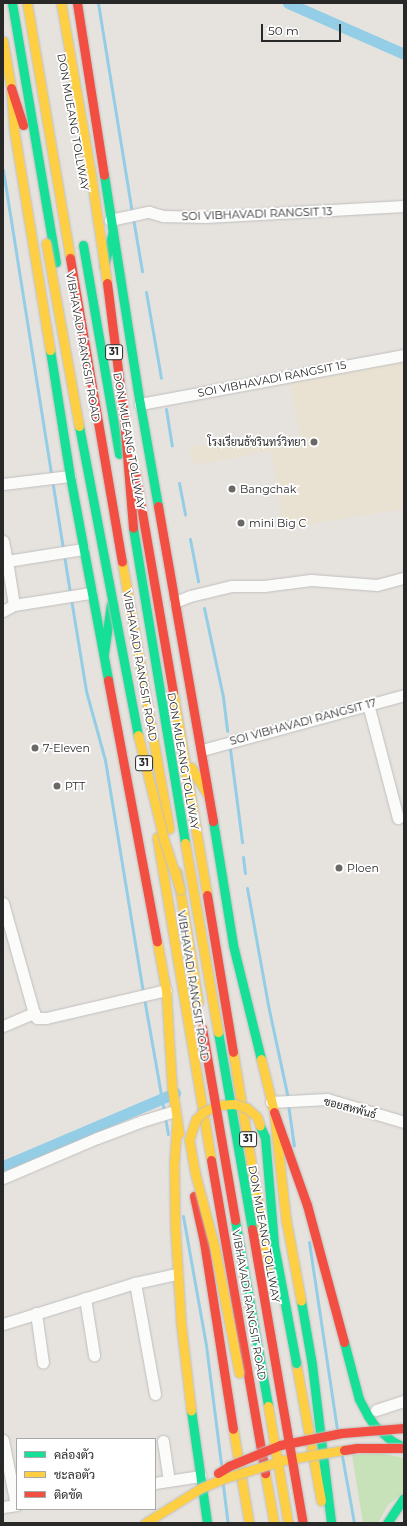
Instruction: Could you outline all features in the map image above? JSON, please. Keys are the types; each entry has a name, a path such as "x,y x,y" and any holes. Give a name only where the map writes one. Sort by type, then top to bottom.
{"main road":[{"name":"VIBHAVADI RANGSIT ROAD","path":"12,3 114,586 196,1076 274,1523"},
{"name":"31","path":"27,3 112,506 180,889 200,1016 288,1523"},
{"name":"31","path":"55,3 184,754 271,1280"},
{"path":"61,3 91,175 108,288 124,418 130,510"},
{"name":"31","path":"77,3 140,404 202,750 233,945 280,1104 286,1220 312,1366 331,1523"},
{"name":"31","path":"3,41 4,55 11,88 14,130 70,476 166,990 176,1116 204,1242 221,1362 249,1523"},
{"path":"11,88 26,139 108,583 142,752 164,840 180,889"},
{"path":"101,277 113,232"},
{"name":"DON MUEANG TOLLWAY","path":"81,237 130,510 209,984 303,1523"},
{"path":"104,653 114,586"},
{"path":"184,754 209,797"},
{"path":"265,1523 239,1373 215,1249 195,1173 189,1140 196,1119 203,1112 219,1105 234,1104 247,1108 257,1117 266,1137 274,1244 317,1485 326,1523"},
{"path":"280,1104 359,1399 368,1416 382,1433 404,1447"},
{"path":"176,1116 174,1164 177,1274 186,1378 207,1523"},
{"path":"273,1296 312,1523"},
{"path":"353,1378 381,1415 404,1428"},
{"path":"204,1523 202,1492 216,1474 229,1466 280,1445 342,1433 404,1428"},
{"path":"145,1523 202,1492 222,1479 284,1460 321,1452 357,1448 404,1447"},
{"path":"387,1523 404,1498"}],"street":[{"name":"SOI VIBHAVADI RANGSIT 13","path":"110,220 149,212 163,216 205,217 404,206"},
{"name":"SOI VIBHAVADI RANGSIT 15","path":"140,404 404,355"},
{"path":"3,484 70,476"},
{"path":"3,541 14,605"},
{"path":"7,561 83,549"},
{"path":"175,602 190,596 231,586 264,586 311,580 377,585 404,578"},
{"path":"3,611 14,605 92,593"},
{"name":"SOI VIBHAVADI RANGSIT 17","path":"202,750 404,694"},
{"path":"368,704 398,818"},
{"path":"3,903 34,1013 41,1019 166,990"},
{"path":"3,1026 34,1013"},
{"name":"ซอยสหพันธ์","path":"280,1104 326,1099 404,1122"},
{"path":"3,1178 97,1138 142,1121 176,1116"},
{"path":"3,1324 135,1283 177,1274"},
{"path":"135,1283 155,1394"},
{"path":"85,1298 94,1355"},
{"path":"36,1313 43,1363"},
{"path":"381,1415 404,1401"},
{"path":"3,1440 16,1500"},
{"path":"163,1441 169,1481"},
{"path":"156,1483 200,1476"},
{"path":"3,1507 16,1505"}],"shaded area":[{"name":"โรงเรียนธัชรินทร์วิทยา","path":"404,361 404,509 284,528 271,451 194,465 189,447 264,437 301,438 289,382"}],"green space":[{"path":"380,1453 404,1458 404,1492 388,1505 378,1523 363,1523 352,1455"}],"waterway":[{"path":"98,3 132,212"},
{"path":"288,3 404,54"},
{"path":"3,170 63,550"},
{"path":"133,218 142,271"},
{"path":"146,292 161,378"},
{"path":"166,409 172,446"},
{"path":"179,483 185,514"},
{"path":"190,539 198,581"},
{"path":"64,555 70,593"},
{"path":"71,599 86,691 105,760 143,992"},
{"path":"204,608 223,697 227,731"},
{"path":"230,749 242,842"},
{"path":"243,857 245,873"},
{"path":"247,888 268,1005 288,1098"},
{"path":"144,998 168,1134"},
{"path":"3,1166 175,1093"},
{"path":"288,1104 294,1146"},
{"path":"183,1216 206,1345 221,1464"},
{"path":"309,1242 337,1429"},
{"path":"342,1456 354,1523"},
{"path":"223,1485 228,1523"}],"traffic: fast":[{"path":"12,3 56,262"},
{"path":"104,175 140,404 158,506"},
{"path":"104,265 113,232"},
{"path":"83,245 119,454"},
{"path":"50,350 70,476 108,680"},
{"path":"79,426 138,735"},
{"path":"133,528 185,843"},
{"path":"104,653 111,604"},
{"path":"213,821 233,945 261,1059"},
{"path":"218,1032 252,1229"},
{"path":"260,1126 265,1137 274,1245 296,1363"},
{"path":"235,1220 268,1406"},
{"path":"301,1301 312,1365 331,1523"},
{"path":"344,1342 359,1399 368,1416 374,1425 392,1441 404,1447"},
{"path":"191,1410 207,1523"},
{"path":"387,1523 404,1498"}],"traffic: slow":[{"path":"27,3 70,258"},
{"path":"61,3 91,175 107,283"},
{"path":"3,41 11,88 14,130 50,350"},
{"path":"46,243 79,426"},
{"path":"122,562 169,829"},
{"path":"173,692 207,895"},
{"path":"138,735 164,840 180,889"},
{"path":"191,767 209,797"},
{"path":"157,837 211,1160"},
{"path":"185,843 218,1032"},
{"path":"177,872 198,1002"},
{"path":"157,941 166,990 172,1087 179,1133"},
{"path":"233,1052 268,1265"},
{"path":"261,1059 274,1112 286,1220 301,1301"},
{"path":"239,1373 215,1249 195,1173 189,1140 196,1119 203,1112 219,1105 234,1104 247,1108 257,1117 260,1126"},
{"path":"177,1121 174,1164 175,1227 181,1324 191,1410"},
{"path":"296,1363 321,1501"},
{"path":"268,1406 288,1523"},
{"path":"233,1429 249,1523"},
{"path":"145,1523 201,1488 222,1479 284,1460 344,1450"},
{"path":"265,1473 274,1523"}],"traffic: jam":[{"path":"77,3 104,175"},
{"path":"11,88 23,125"},
{"path":"70,258 122,562"},
{"path":"107,283 124,418 133,528"},
{"path":"135,472 173,692"},
{"path":"158,506 213,821"},
{"path":"108,680 157,941"},
{"path":"207,895 233,1052"},
{"path":"202,1028 235,1220"},
{"path":"274,1112 307,1205 344,1342"},
{"path":"211,1160 265,1473"},
{"path":"194,1196 204,1242 233,1429"},
{"path":"252,1229 303,1523"},
{"path":"218,1473 229,1466 280,1445 342,1433 404,1428"},
{"path":"344,1450 357,1448 404,1448"}],"place":[{"name":"โรงเรียนธัชรินทร์วิทยา","path":"314,442"},
{"name":"Bangchak","path":"232,489"},
{"name":"mini Big C","path":"241,523"},
{"name":"7-Eleven","path":"35,748"},
{"name":"PTT","path":"57,786"},
{"name":"Ploen","path":"339,868"}]}
